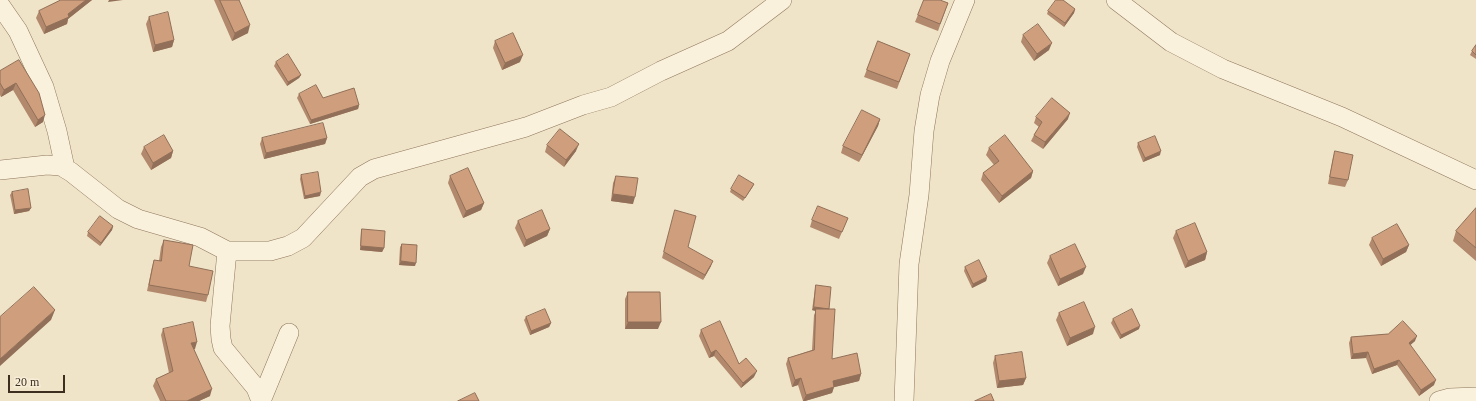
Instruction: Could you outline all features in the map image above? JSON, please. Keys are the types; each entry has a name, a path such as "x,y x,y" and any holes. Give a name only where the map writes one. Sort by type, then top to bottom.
{"street":[{"path":"0,170 47,165 60,166 71,172 118,209 138,219 200,237 227,251 270,251 288,246 303,238 360,178 374,169 526,127 583,105 611,97 661,71 728,41 782,0"},
{"path":"904,401 910,264 919,195 925,124 930,95 940,61 965,0"},
{"path":"1116,0 1171,42 1222,69 1342,117 1476,180"},
{"path":"0,4 18,30 44,88 56,131 64,168"},
{"path":"227,251 220,326 223,348 256,388 261,401"},
{"path":"261,401 289,333"},
{"path":"1439,401 1450,398 1476,397"}],"building":[{"path":"61,0 86,0 68,14 69,17 46,27 39,11"},
{"path":"220,0 239,0 250,25 235,33"},
{"path":"924,0 940,0 948,3 940,24 918,15"},
{"path":"1056,0 1063,0 1075,9 1065,23 1048,11"},
{"path":"168,12 174,40 155,45 149,17"},
{"path":"1038,24 1052,43 1037,54 1023,35"},
{"path":"513,33 523,55 505,63 495,41"},
{"path":"878,41 910,54 899,82 867,70"},
{"path":"1476,45 1476,55 1472,51"},
{"path":"288,54 301,75 288,82 276,62"},
{"path":"19,60 39,93 45,115 38,120 16,83 4,90 0,83 0,71"},
{"path":"316,85 323,98 354,88 359,105 311,120 299,94"},
{"path":"1052,98 1070,113 1045,142 1034,135 1042,122 1036,117"},
{"path":"862,110 880,119 862,155 843,146"},
{"path":"323,123 327,138 266,153 262,138"},
{"path":"560,129 579,144 566,160 547,145"},
{"path":"164,135 173,151 153,163 144,147"},
{"path":"1005,135 1033,171 1002,196 983,173 999,161 989,148"},
{"path":"1155,136 1161,151 1145,158 1138,143"},
{"path":"1335,151 1353,155 1348,180 1330,177"},
{"path":"468,168 484,203 466,211 450,176"},
{"path":"318,172 321,192 305,196 301,175"},
{"path":"739,175 754,184 745,198 731,189"},
{"path":"616,176 638,178 635,197 613,194"},
{"path":"28,189 31,208 15,210 12,192"},
{"path":"818,206 848,218 842,232 812,220"},
{"path":"1476,208 1476,248 1456,231"},
{"path":"542,210 550,229 526,240 518,221"},
{"path":"675,210 696,216 688,247 713,261 705,275 664,252"},
{"path":"100,216 113,226 101,243 88,232"},
{"path":"1195,223 1207,252 1188,261 1176,231"},
{"path":"1397,224 1409,245 1383,259 1372,238"},
{"path":"362,229 385,231 384,248 361,246"},
{"path":"164,240 193,245 189,266 213,271 208,295 149,285 154,260 161,261"},
{"path":"402,244 417,245 416,263 401,261"},
{"path":"1075,244 1086,267 1060,279 1050,256"},
{"path":"979,260 987,277 973,284 965,267"},
{"path":"816,285 831,287 829,309 814,307"},
{"path":"34,287 55,310 0,359 0,317"},
{"path":"628,292 660,292 661,322 628,322"},
{"path":"1084,302 1095,327 1070,338 1059,313"},
{"path":"545,309 551,323 531,331 526,317"},
{"path":"816,309 835,309 832,359 857,353 861,374 833,381 834,387 806,395 801,378 795,380 788,358 814,350"},
{"path":"1132,309 1140,326 1121,335 1113,319"},
{"path":"720,321 739,364 746,358 757,371 743,383 716,350 711,353 701,330"},
{"path":"1403,321 1417,336 1409,343 1436,380 1421,390 1399,360 1374,369 1368,352 1353,354 1351,337 1388,334"},
{"path":"193,322 197,342 191,343 212,389 187,401 166,401 156,379 173,371 163,329"},
{"path":"1022,352 1026,378 999,381 995,356"},
{"path":"475,393 479,401 458,401"},
{"path":"991,394 994,401 975,401"}]}
